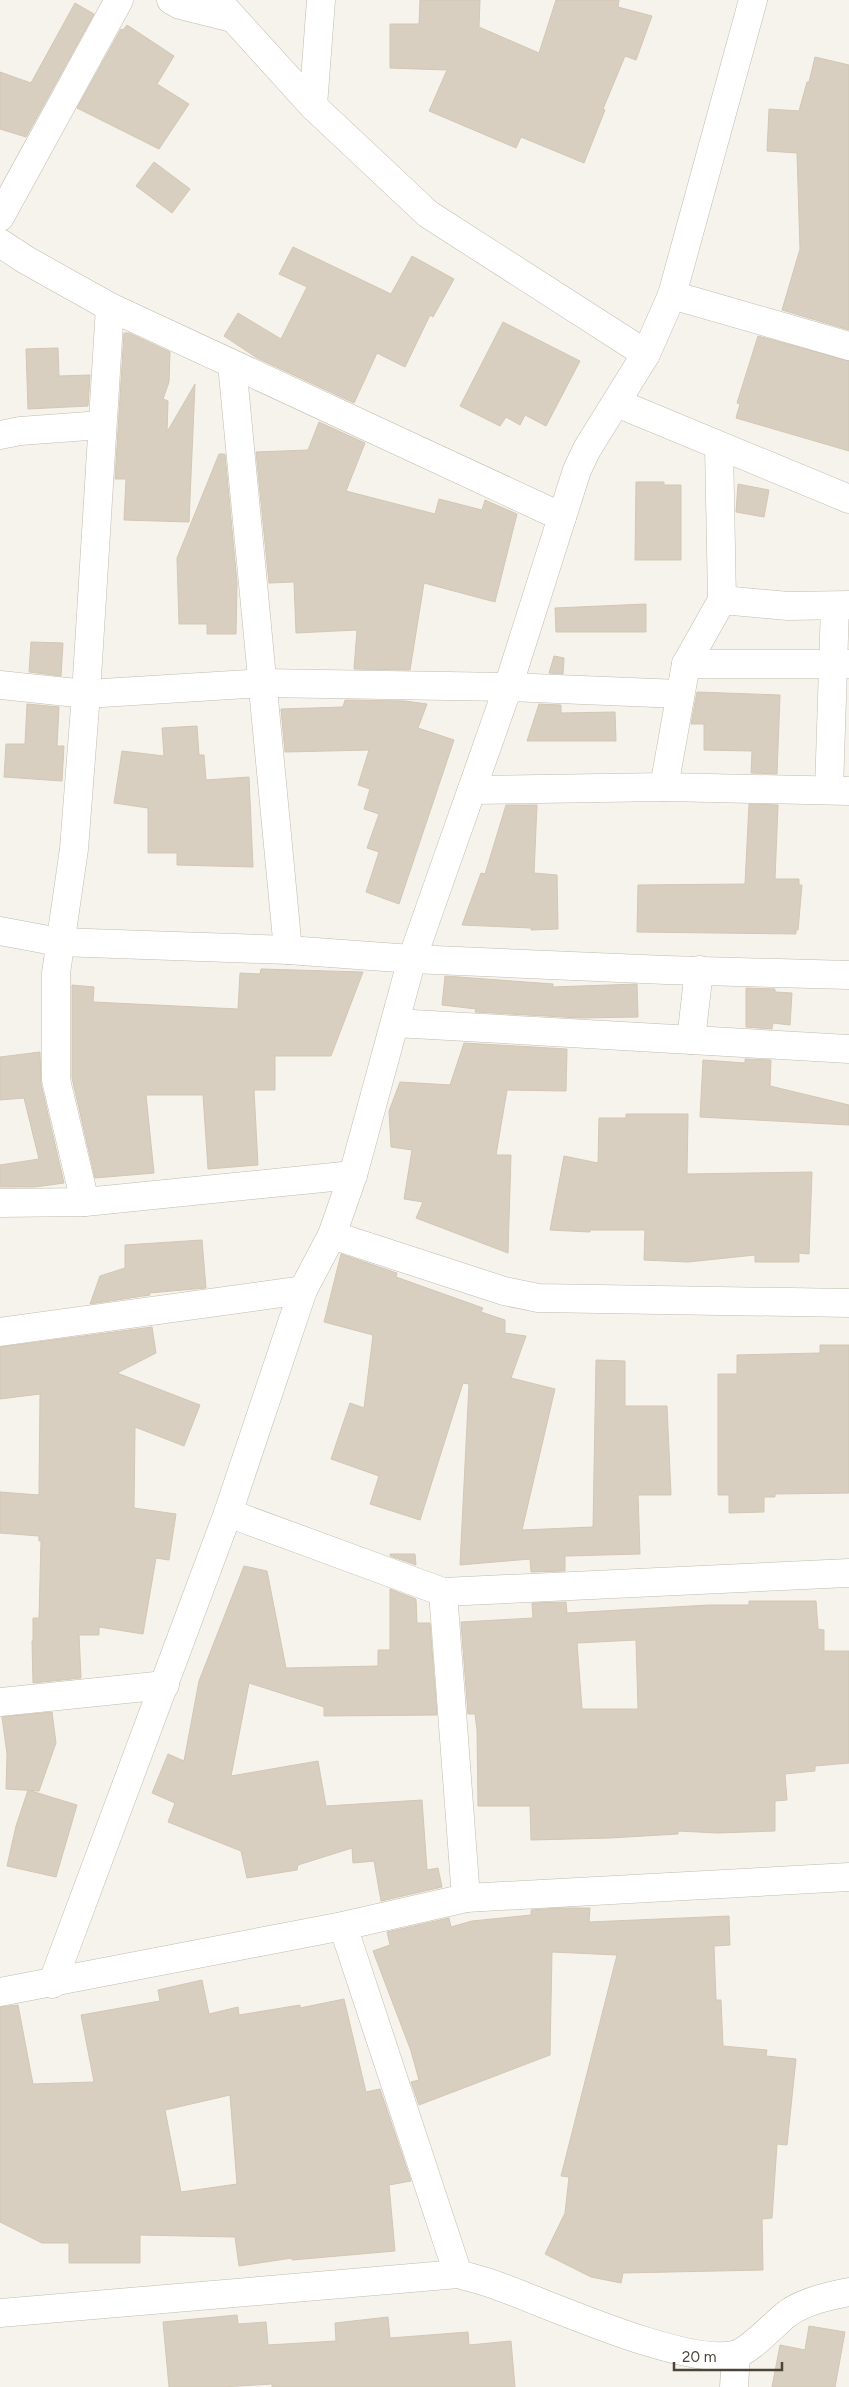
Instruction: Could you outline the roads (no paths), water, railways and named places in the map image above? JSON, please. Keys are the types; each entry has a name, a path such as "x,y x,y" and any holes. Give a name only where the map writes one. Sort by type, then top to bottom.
{"street":[{"path":"0,217 119,0"},
{"path":"171,0 180,5 225,9 313,106 428,214 646,354"},
{"path":"313,106 321,0"},
{"path":"52,1984 228,1513 303,1290 332,1235 352,1175 412,959 508,686 577,470 587,449 617,404 646,354 672,296 752,0"},
{"path":"0,243 26,260 110,307 562,517"},
{"path":"672,296 849,346"},
{"path":"84,1202 55,1070 56,973 74,849 86,694 110,307"},
{"path":"232,364 288,950"},
{"path":"617,404 849,498"},
{"path":"0,435 20,431 102,425"},
{"path":"664,788 686,664 722,600 719,446"},
{"path":"472,790 664,788 839,790 842,606 788,606 722,600"},
{"path":"686,664 841,664"},
{"path":"0,685 86,694 263,683 508,686 680,694"},
{"path":"0,931 59,942 288,950 412,959 849,975"},
{"path":"691,1040 699,970"},
{"path":"394,1023 849,1049"},
{"path":"0,1204 84,1202 352,1175"},
{"path":"332,1235 504,1291 538,1298 849,1302"},
{"path":"0,1332 303,1290"},
{"path":"228,1513 443,1592 849,1572"},
{"path":"443,1592 466,1898"},
{"path":"0,1702 165,1685"},
{"path":"0,1992 52,1984 343,1926 466,1898 849,1877"},
{"path":"343,1926 458,2274"},
{"path":"0,2313 458,2274 497,2285 608,2328 680,2350 713,2355 736,2355 789,2313 826,2297 849,2292"},
{"path":"734,2387 736,2355"}]}
